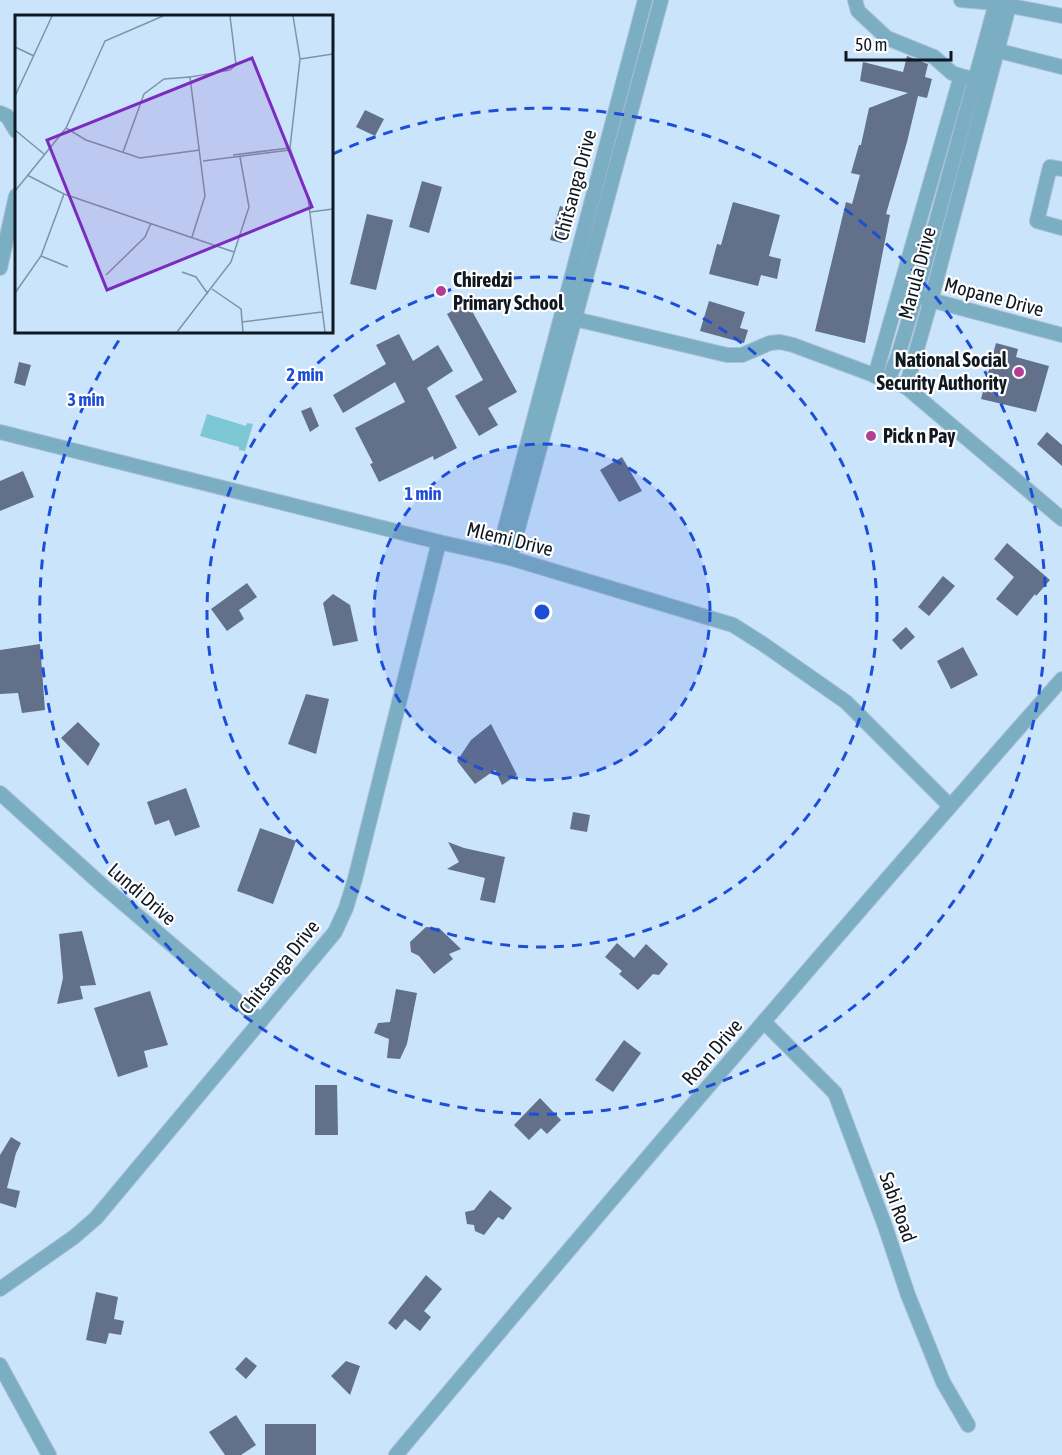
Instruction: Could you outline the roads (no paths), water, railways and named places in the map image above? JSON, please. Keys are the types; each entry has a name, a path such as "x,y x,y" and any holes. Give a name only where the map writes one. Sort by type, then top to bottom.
{"street":[{"name":"Chitsanga Drive","path":"504,556 645,0"},
{"path":"504,556 575,319 660,0"},
{"path":"855,0 858,11 887,38 934,57 952,73 968,77"},
{"path":"961,0 1002,4 1062,16"},
{"name":"Marula Drive","path":"906,387 931,300 961,132 968,77 984,47 1002,4"},
{"name":"Marula Drive","path":"881,378 897,359 961,132 998,51 1002,4"},
{"path":"984,47 1062,66"},
{"path":"0,113 8,116 15,129"},
{"path":"881,378 961,132"},
{"path":"1062,169 1050,167 1037,222 1062,228"},
{"path":"0,268 15,200"},
{"name":"Mopane Drive","path":"916,296 1062,335"},
{"path":"575,319 727,355 742,355 770,343 780,342 906,387 1062,519"},
{"name":"Mlemi Drive","path":"0,432 439,542 504,556 733,625 846,702 950,806"},
{"name":"Chitsanga Drive","path":"0,1289 74,1237 96,1218 335,932 346,908 355,879 439,542"},
{"name":"Roan Drive","path":"396,1455 651,1152 1062,679"},
{"name":"Lundi Drive","path":"0,793 103,886 261,1021"},
{"name":"Sabi Road","path":"764,1022 835,1093 885,1226 908,1295 943,1382 968,1425"},
{"path":"0,1365 49,1455"}],"place":[{"name":"Chiredzi Primary School","path":"441,291"},
{"name":"National Social Security Authority","path":"1019,372"},
{"name":"Pick n Pay","path":"871,436"}]}
